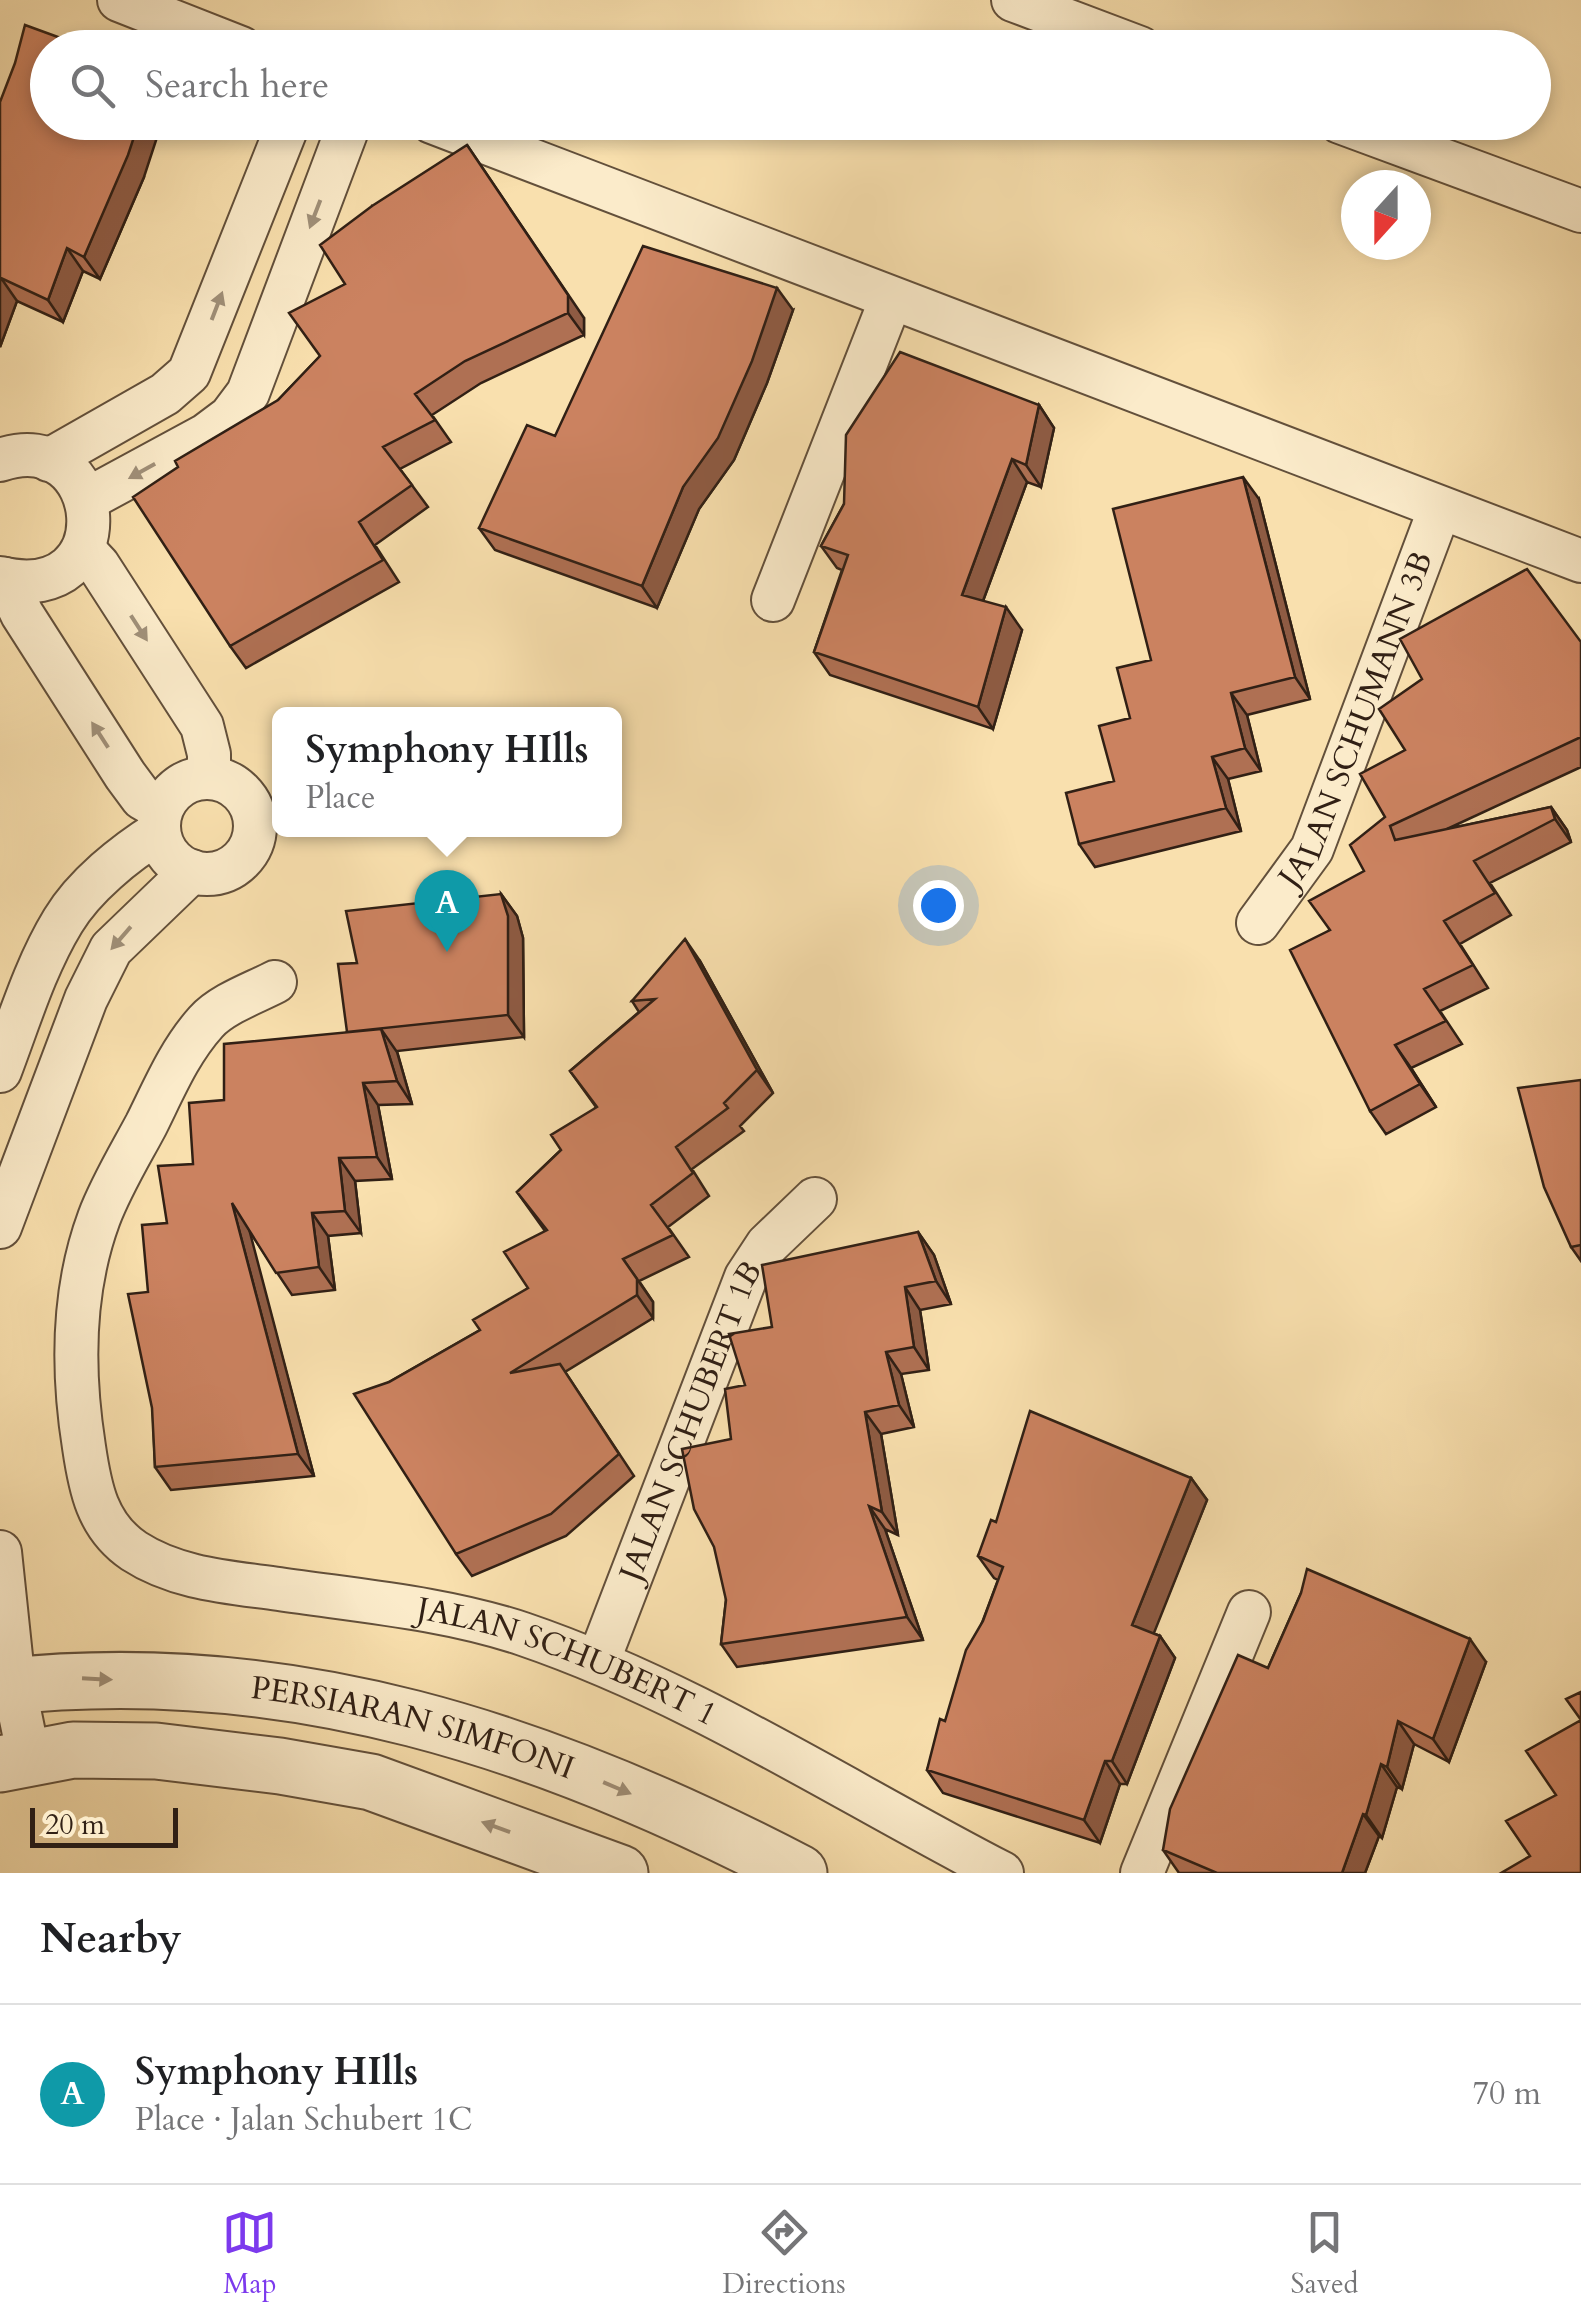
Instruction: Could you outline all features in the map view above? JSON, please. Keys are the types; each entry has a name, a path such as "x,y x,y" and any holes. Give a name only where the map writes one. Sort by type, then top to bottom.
{"street":[{"path":"119,0 195,30"},
{"path":"1013,0 1092,30"},
{"path":"49,460 165,394 189,373 282,140"},
{"path":"86,500 206,435 230,417 248,392 343,140"},
{"path":"479,140 1581,561"},
{"path":"1389,140 1581,211"},
{"path":"773,600 891,298"},
{"path":"189,373 248,392"},
{"path":"0,460 15,455 37,456 74,477 86,500 89,531 83,549 56,576 38,582 2,579"},
{"name":"JALAN SCHUMANN 3B","path":"1258,922 1312,849 1440,508"},
{"path":"2,579 126,775 160,820 169,856 192,872 214,874 230,869 243,860 256,828 245,785 209,754 202,726 98,565 83,549"},
{"path":"0,1071 36,977 64,918 160,820 169,794 182,784 245,785"},
{"path":"0,1228 86,999 111,949 192,872"},
{"name":"JALAN SCHUBERT 1","path":"275,982 210,1017 185,1048 100,1216 84,1268 76,1328 82,1435 91,1490 107,1528 131,1549 167,1569 215,1580 432,1611 518,1633 598,1662 723,1720 1002,1873"},
{"name":"JALAN SCHUBERT 1B","path":"598,1662 746,1276 767,1245 815,1199"},
{"path":"0,1552 14,1761"},
{"path":"1142,1873 1249,1612"},
{"name":"PERSIARAN SIMFONI","path":"7,1686 77,1678 247,1687 370,1706 463,1730 589,1776 717,1830 799,1873"},
{"name":"PERSIARAN SIMFONI","path":"14,1761 74,1750 156,1751 371,1782 620,1873"}],"building":[{"path":"25,25 39,30 30,30 30,140 133,140 84,257 67,248 48,300 1,278 0,281 0,102"},
{"path":"467,145 568,295 568,313 465,361 415,394 435,420 383,447 412,485 359,522 383,560 230,646 133,497 178,467 175,461 278,400 320,356 289,313 345,284 320,245"},
{"path":"643,246 777,288 752,361 718,438 683,487 642,586 479,528 527,425 555,436"},
{"path":"900,352 1039,405 1026,465 1012,459 962,595 1006,607 978,707 814,652 848,555 821,546 844,504 846,435"},
{"path":"1243,477 1295,677 1231,693 1245,748 1212,757 1226,808 1079,844 1066,793 1114,781 1099,726 1130,718 1117,668 1151,660 1113,509"},
{"path":"1527,569 1581,642 1581,737 1390,826 1395,840 1551,807 1555,819 1474,861 1495,893 1444,921 1473,965 1424,989 1446,1021 1395,1045 1420,1084 1370,1111 1290,950 1330,930 1309,901 1364,871 1350,845 1385,817 1360,774 1405,750 1379,709 1422,679 1400,639"},
{"path":"501,894 508,916 508,1015 347,1032 338,964 357,963 346,911"},
{"path":"685,939 757,1070 724,1103 728,1108 676,1147 693,1173 651,1205 673,1235 623,1259 637,1279 637,1295 510,1373 560,1364 619,1454 551,1514 456,1554 354,1394 389,1382 480,1330 473,1320 528,1288 504,1252 547,1230 517,1192 561,1150 551,1135 597,1107 570,1071 655,999 632,1001"},
{"path":"381,1029 397,1081 363,1083 377,1157 339,1158 345,1211 312,1213 319,1267 276,1273 232,1203 298,1454 155,1467 152,1408 128,1294 148,1292 142,1225 167,1223 158,1166 193,1164 189,1103 224,1100 224,1044"},
{"path":"1581,1080 1581,1245 1571,1247 1544,1187 1518,1088"},
{"path":"918,1232 936,1281 905,1287 914,1347 886,1352 899,1405 865,1412 882,1512 869,1506 907,1617 721,1644 726,1600 714,1547 694,1509 682,1449 731,1439 725,1389 745,1385 729,1334 772,1327 762,1265"},
{"path":"1030,1411 1191,1478 1132,1625 1160,1636 1112,1761 1105,1761 1084,1820 927,1770 940,1719 945,1721 966,1650 983,1621 1003,1567 978,1556 991,1520 996,1522"},
{"path":"1307,1569 1470,1639 1433,1739 1398,1721 1387,1767 1381,1764 1366,1815 1363,1814 1342,1873 1217,1873 1163,1850 1170,1809 1238,1655 1268,1668 1301,1593"},
{"path":"1581,1692 1581,1720 1566,1699"},
{"path":"1581,1720 1581,1873 1501,1873 1530,1856 1506,1821 1556,1795 1526,1751"}],"place":[{"name":"Symphony HIlls","path":"447,952"}]}
